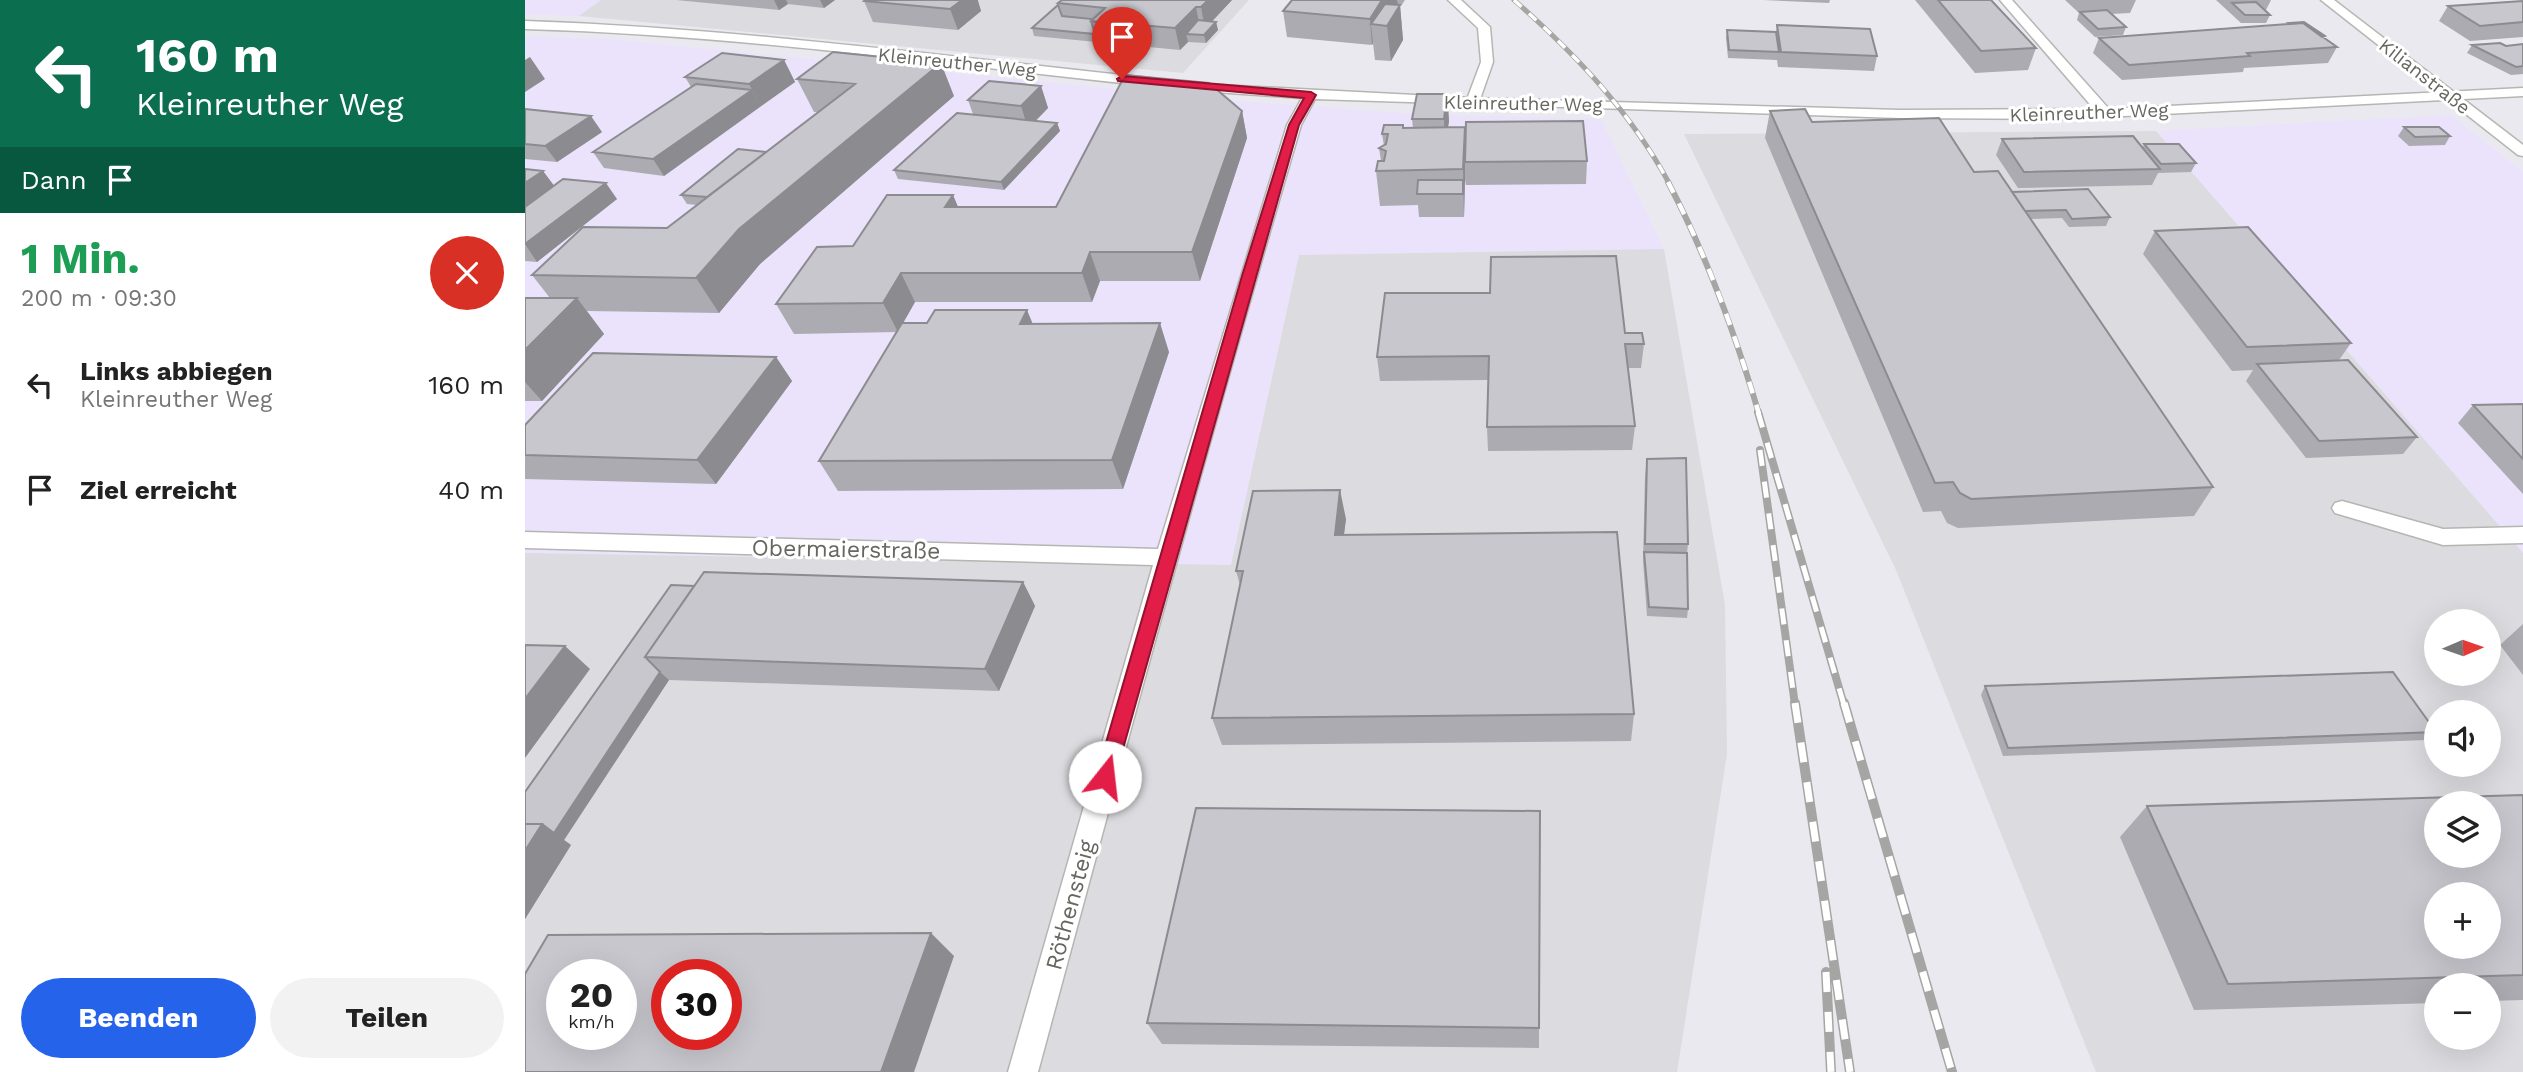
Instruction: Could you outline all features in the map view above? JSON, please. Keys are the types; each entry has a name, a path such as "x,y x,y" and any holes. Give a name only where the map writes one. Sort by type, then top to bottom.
{"street":[{"path":"1454,0 1484,27 1487,62 1473,102"},
{"path":"2006,0 2105,113"},
{"name":"Kilianstraße","path":"2327,0 2523,152"},
{"name":"Kleinreuther Weg","path":"525,25 590,27 776,43 1166,84 1311,95 1473,102 1900,114 2105,113 2523,92"},
{"name":"Röthensteig","path":"1023,1072 1166,557 1294,125 1311,95"},
{"path":"2343,508 2443,537 2523,535"},
{"name":"Obermaierstraße","path":"525,540 1166,557"}],"shaded area":[{"path":"525,0 601,0 579,16 525,14"},
{"path":"601,0 1249,0 1183,73 579,16"},
{"path":"525,36 607,39 1238,101 1417,114 1601,119 1664,249 1299,255 1232,565 525,553"},
{"path":"2451,115 2523,172 2523,553 2156,131"},
{"path":"2156,131 2523,553 2523,1072 2096,1072 1896,570 1684,134"},
{"path":"1664,249 1725,605 1727,754 1677,1072 525,1072 525,553 1231,565 1299,255"}],"building":[{"path":"865,0 962,0 950,9"},
{"path":"1062,0 1208,0 1201,7 1196,7 1175,28 1091,21 1105,8 1058,3"},
{"path":"1292,0 1382,0 1370,19 1283,11"},
{"path":"1938,0 1991,0 2036,48 1981,51"},
{"path":"2523,1 2523,22 2480,26 2448,6"},
{"path":"2256,2 2270,15 2245,15 2232,3"},
{"path":"1385,4 1400,5 1387,26 1371,24"},
{"path":"1058,5 1062,16 1092,19 1095,34 1032,28"},
{"path":"2107,10 2126,27 2098,29 2080,12"},
{"path":"1198,20 1216,22 1204,35 1186,34"},
{"path":"2304,22 2325,36 2322,37 2303,23 2289,23"},
{"path":"2303,23 2337,47 2129,65 2099,38"},
{"path":"1777,25 1870,29 1877,56 1781,52"},
{"path":"1727,30 1776,32 1779,52 1729,50"},
{"path":"2500,43 2506,46 2523,44 2523,66 2516,67 2472,45"},
{"path":"833,52 941,63 739,229 696,278 532,275 583,227 667,228 855,84 797,79"},
{"path":"722,53 784,60 749,84 685,77"},
{"path":"1125,75 1209,83 1242,111 1192,252 1090,252 1082,273 901,273 883,303 776,304 817,247 853,246 887,195 953,195 945,207 1056,207"},
{"path":"989,81 1041,86 1021,106 968,100"},
{"path":"696,84 752,90 653,159 593,152"},
{"path":"1417,94 1447,94 1444,119 1412,119"},
{"path":"525,109 591,116 545,146 525,144"},
{"path":"1805,109 1812,122 1939,118 1974,172 1998,171 2213,487 1971,499 1960,493 1953,482 1935,483 1770,111"},
{"path":"957,113 1057,123 1001,182 894,170"},
{"path":"1583,121 1587,161 1465,162 1466,122"},
{"path":"1384,125 1403,125 1403,128 1465,127 1463,169 1376,171 1378,161 1384,161 1386,151 1379,148 1386,144 1388,134 1382,134"},
{"path":"2404,127 2439,127 2450,136 2415,137"},
{"path":"2133,136 2160,169 2024,172 2002,139"},
{"path":"2144,144 2179,144 2196,163 2161,164"},
{"path":"738,149 766,152 707,197 681,195"},
{"path":"525,169 543,171 525,183"},
{"path":"563,179 606,183 525,244 525,207"},
{"path":"1418,180 1463,180 1463,194 1417,194"},
{"path":"2088,189 2110,217 2072,219 2066,210 2025,211 2012,192"},
{"path":"2248,227 2351,343 2247,347 2155,231"},
{"path":"1616,256 1625,333 1642,333 1644,344 1625,344 1635,426 1487,427 1489,356 1377,357 1385,293 1490,293 1491,257"},
{"path":"525,298 577,298 525,350"},
{"path":"935,310 1027,310 1020,324 1160,323 1112,460 819,461 902,323 927,323"},
{"path":"593,353 776,357 697,460 525,455 525,425"},
{"path":"2348,360 2417,437 2319,441 2257,364"},
{"path":"2523,404 2523,459 2473,405"},
{"path":"1686,458 1688,544 1645,544 1647,459"},
{"path":"1340,490 1335,535 1617,532 1634,714 1212,718 1243,571 1236,571 1253,491"},
{"path":"1644,552 1687,553 1688,609 1649,607"},
{"path":"704,572 1023,582 985,669 645,657"},
{"path":"671,585 694,586 645,657 660,672 554,833 542,824 525,824 525,792"},
{"path":"525,645 565,646 525,699"},
{"path":"2393,672 2424,715 2424,732 2008,748 1985,686"},
{"path":"2523,795 2523,975 2424,973 2424,978 2228,984 2147,806 2424,798 2424,868 2501,868 2501,796"},
{"path":"1196,808 1540,811 1539,1028 1147,1023"},
{"path":"525,824 542,824 525,851"},
{"path":"931,933 881,1072 525,1072 525,974 548,935"}],"railway":[{"path":"1514,0 1600,85 1637,132 1669,183"},
{"path":"1668,182 1719,295 1759,414"},
{"path":"1758,412 1844,705"},
{"path":"1760,450 1795,705"},
{"path":"1795,703 1850,1072"},
{"path":"1844,703 1952,1072"},
{"path":"1826,972 1831,1072"}],"route":[{"path":"1105,777 1248,276 1294,125 1311,95 1122,79"}]}
